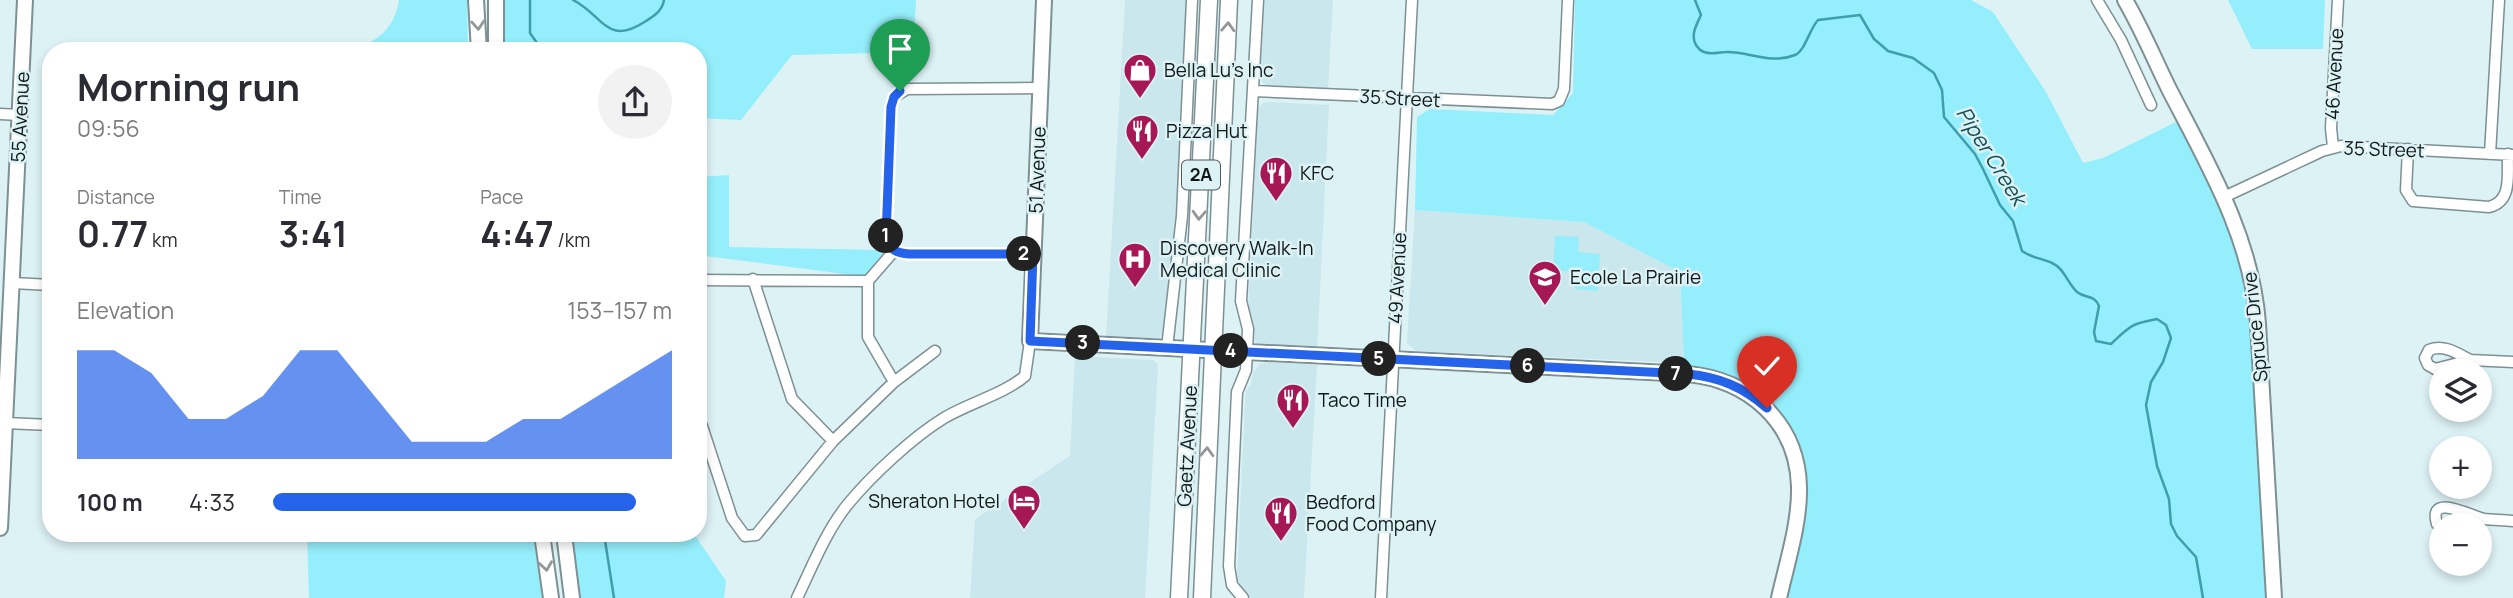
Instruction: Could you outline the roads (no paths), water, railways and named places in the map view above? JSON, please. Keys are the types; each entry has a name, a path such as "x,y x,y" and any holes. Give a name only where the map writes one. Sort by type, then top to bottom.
{"main road":[{"name":"Gaetz Avenue","path":"1178,598 1209,0"},
{"name":"Gaetz Avenue","path":"1205,596 1211,350 1229,0"},
{"path":"1186,462 1195,497 1193,569 1198,589 1205,596"}],"street":[{"name":"55 Avenue","path":"0,528 25,0"},
{"path":"476,0 479,42"},
{"path":"496,0 496,42"},
{"name":"51 Avenue","path":"1030,341 1044,0"},
{"path":"1167,348 1182,216 1192,0"},
{"path":"1243,598 1232,585 1229,566 1237,392 1246,373 1247,325 1241,301 1258,0"},
{"name":"49 Avenue","path":"1381,598 1412,0"},
{"name":"35 Street","path":"1253,91 1548,105 1559,101 1564,89 1568,0"},
{"path":"2097,0 2117,32 2151,105"},
{"name":"Spruce Drive","path":"2125,0 2224,197 2241,236 2256,293 2274,598"},
{"name":"46 Avenue","path":"2333,147 2331,128 2338,0"},
{"path":"2490,153 2499,0"},
{"path":"1033,254 909,254 894,251 886,237 891,107 894,97 904,90 1040,88"},
{"path":"0,114 20,115"},
{"name":"35 Street","path":"2224,197 2333,147 2511,155"},
{"path":"2408,149 2406,190 2410,198 2417,203 2495,206 2504,199 2507,190 2511,155"},
{"path":"894,251 867,281 868,337 894,382"},
{"path":"753,279 792,398 833,441"},
{"path":"707,280 867,281"},
{"path":"12,283 42,285"},
{"path":"797,598 818,553 848,505 923,431 965,405 1016,384 1025,376 1030,341 1712,377 1738,387 1759,402 1773,416 1790,445 1798,473 1799,500 1779,598"},
{"path":"707,442 732,518 745,536 756,535 833,441 894,382 935,351"},
{"path":"2492,361 2513,362"},
{"path":"5,423 42,425"},
{"path":"2437,513 2444,507 2469,513"},
{"path":"2492,520 2513,521"},
{"path":"543,542 551,598"},
{"path":"565,542 572,598"}],"waterway":[{"path":"530,0 530,33 536,42"},
{"path":"573,0 607,26 622,31 652,17 660,10 664,0"},
{"name":"Piper Creek","path":"1695,0 1701,15 1694,41 1701,50 1710,53 1734,52 1786,58 1802,49 1818,20 1860,15 1874,39 1888,51 1913,58 1934,73 1942,90 1944,117 1975,154 2000,205 2013,221 2022,251 2056,265 2077,292 2097,302 2099,306 2094,332 2096,341 2111,344 2131,327 2148,321 2157,319 2166,325 2171,338 2163,362 2151,382 2146,405 2157,466 2169,499 2171,524 2177,536 2196,557 2203,598"},
{"path":"605,542 614,598"}],"place":[{"name":"Bella Lu's Inc","path":"1140,100"},
{"name":"Pizza Hut","path":"1142,161"},
{"name":"KFC","path":"1276,203"},
{"name":"Discovery Walk-In Medical Clinic","path":"1135,289"},
{"name":"Ecole La Prairie","path":"1545,307"},
{"name":"Taco Time","path":"1293,430"},
{"name":"Sheraton Hotel","path":"1024,531"},
{"name":"Bedford Food Company","path":"1281,543"}]}
